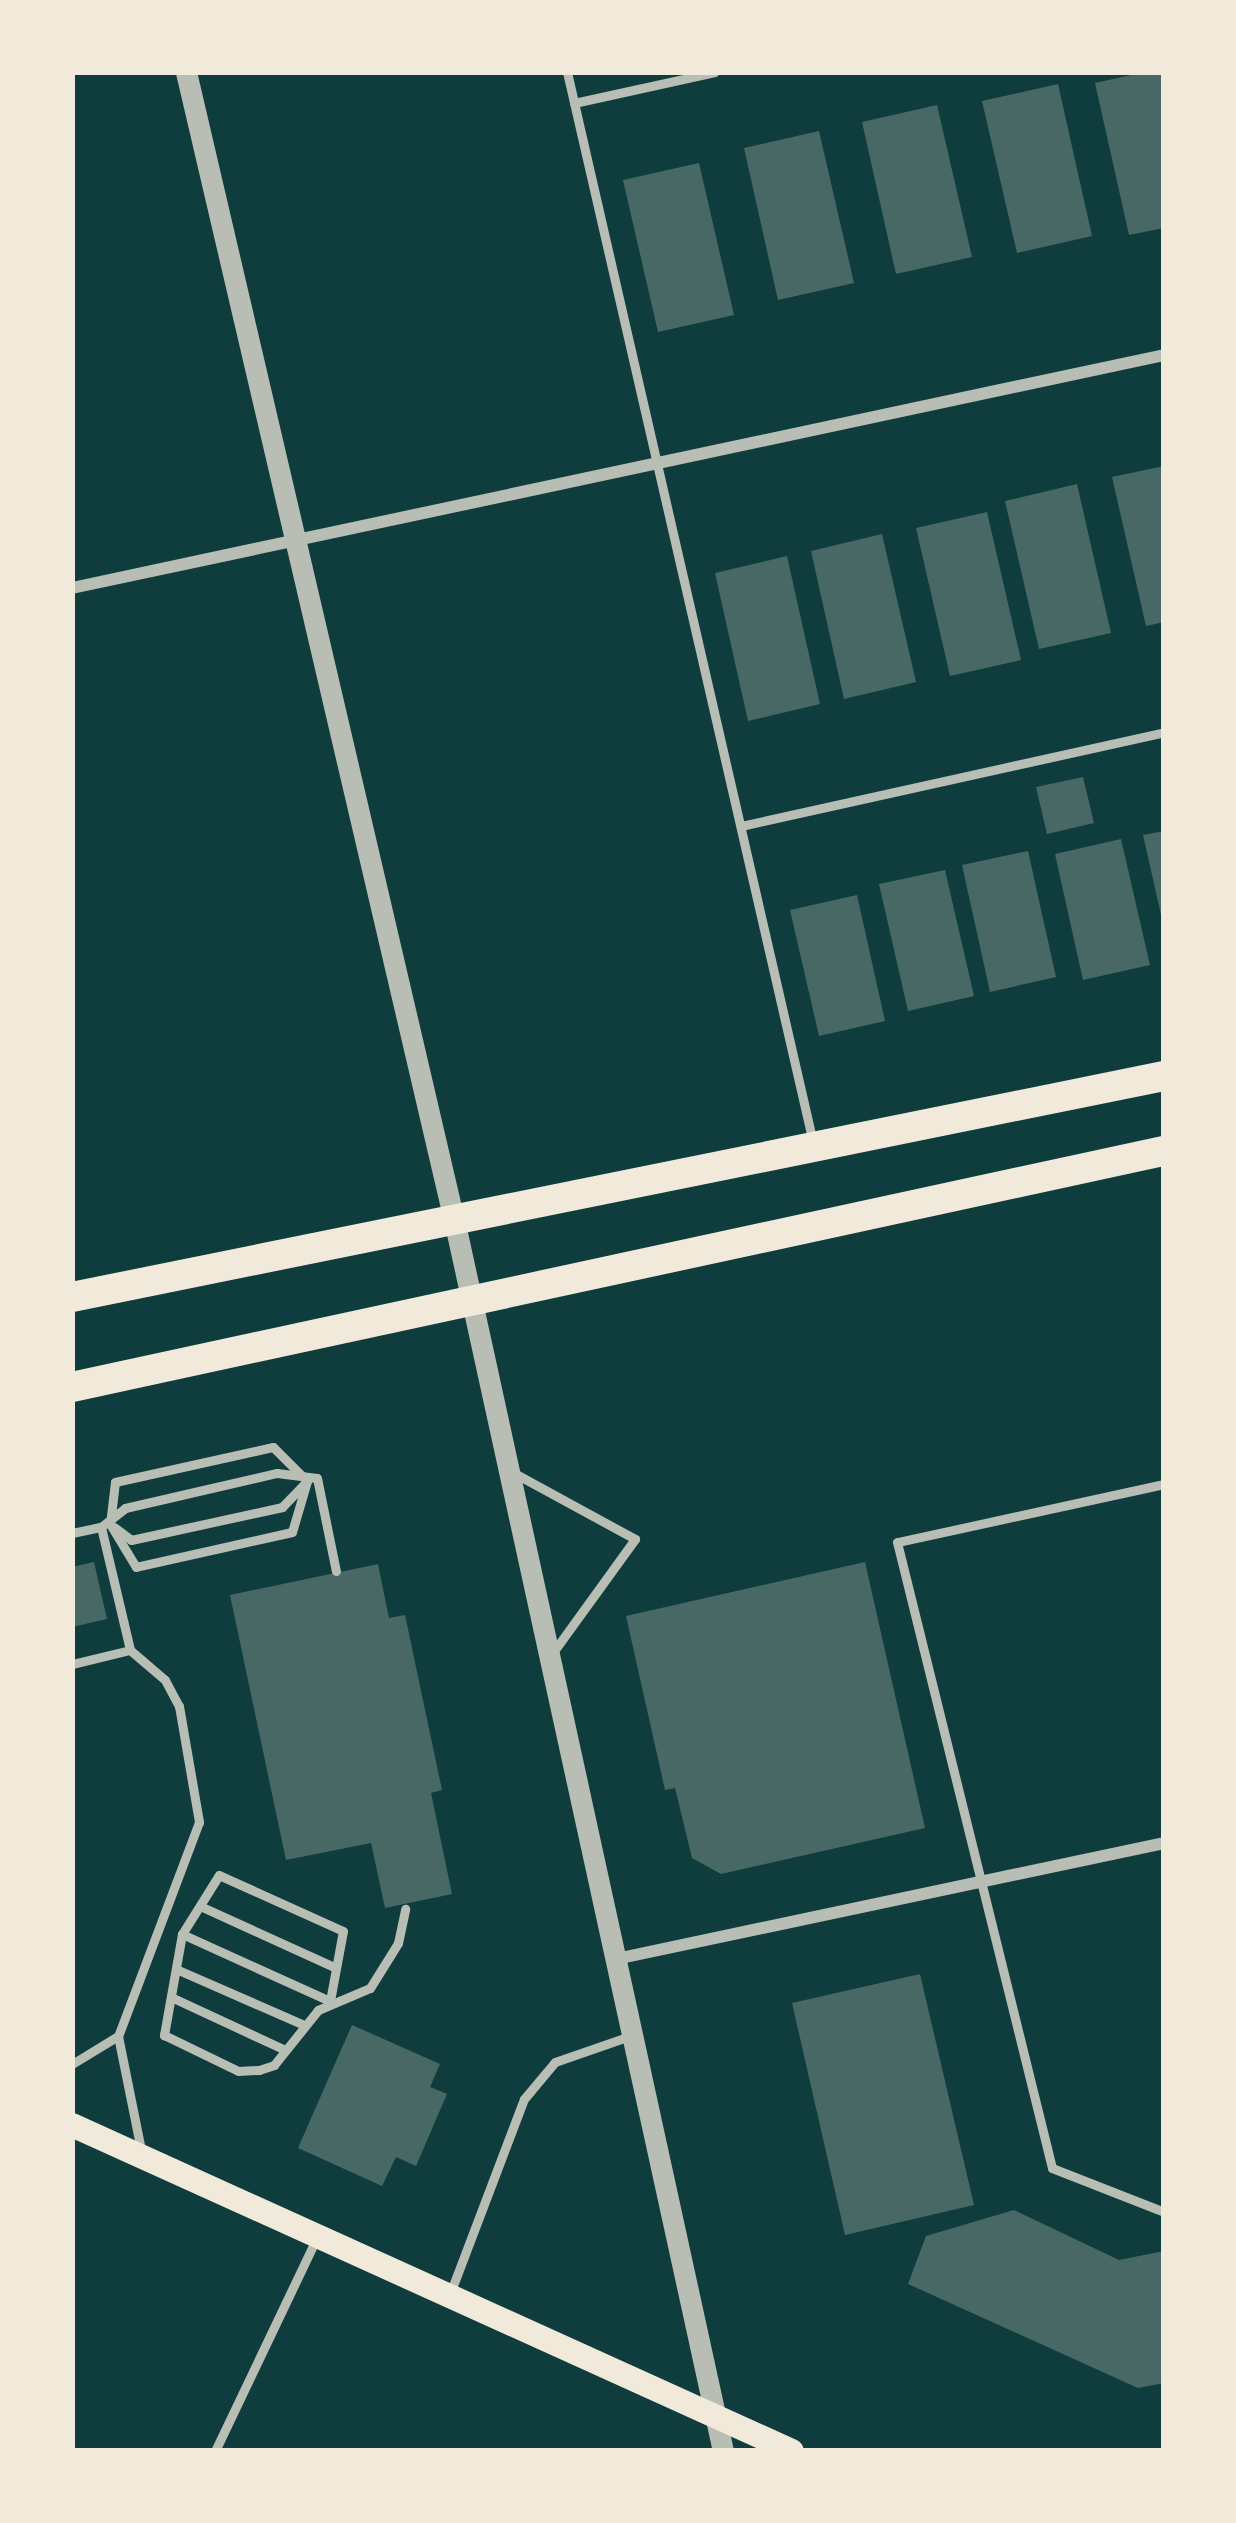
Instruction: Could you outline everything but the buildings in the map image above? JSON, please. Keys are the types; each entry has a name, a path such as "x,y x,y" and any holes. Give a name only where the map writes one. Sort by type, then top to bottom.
{"main road":[{"path":"72,1297 455,1224 1164,1076"},
{"path":"72,1387 1164,1151"},
{"path":"72,2125 319,2232 792,2451"}],"street":[{"path":"187,72 455,1224 724,2451"},
{"path":"72,588 1164,355"},
{"path":"616,1959 1164,1843"}],"lane":[{"path":"567,72 814,1148"},
{"path":"574,103 715,72"},
{"path":"741,826 1164,732"},
{"path":"144,2155 132,2136 118,2036 199,1822 179,1706 165,1680 130,1650 105,1525 116,1482 273,1447 308,1481"},
{"path":"509,1470 635,1539 550,1657"},
{"path":"72,1533 105,1525 125,1508 277,1473 308,1481"},
{"path":"105,1525 131,1540 282,1507 317,1478 336,1571"},
{"path":"105,1525 136,1567 292,1532 308,1481"},
{"path":"1164,1484 897,1542 1052,2168 1164,2212"},
{"path":"72,1664 130,1650"},
{"path":"330,2001 343,1931 219,1875 181,1936 164,2035 238,2071 259,2070 330,2001 380,1976 405,1910"},
{"path":"200,1906 334,1967"},
{"path":"161,1930 330,2001"},
{"path":"176,1969 302,2024"},
{"path":"171,1997 284,2049"},
{"path":"450,2293 524,2099 555,2062 633,2035"},
{"path":"72,2064 118,2036"},
{"path":"215,2451 319,2232"}]}
